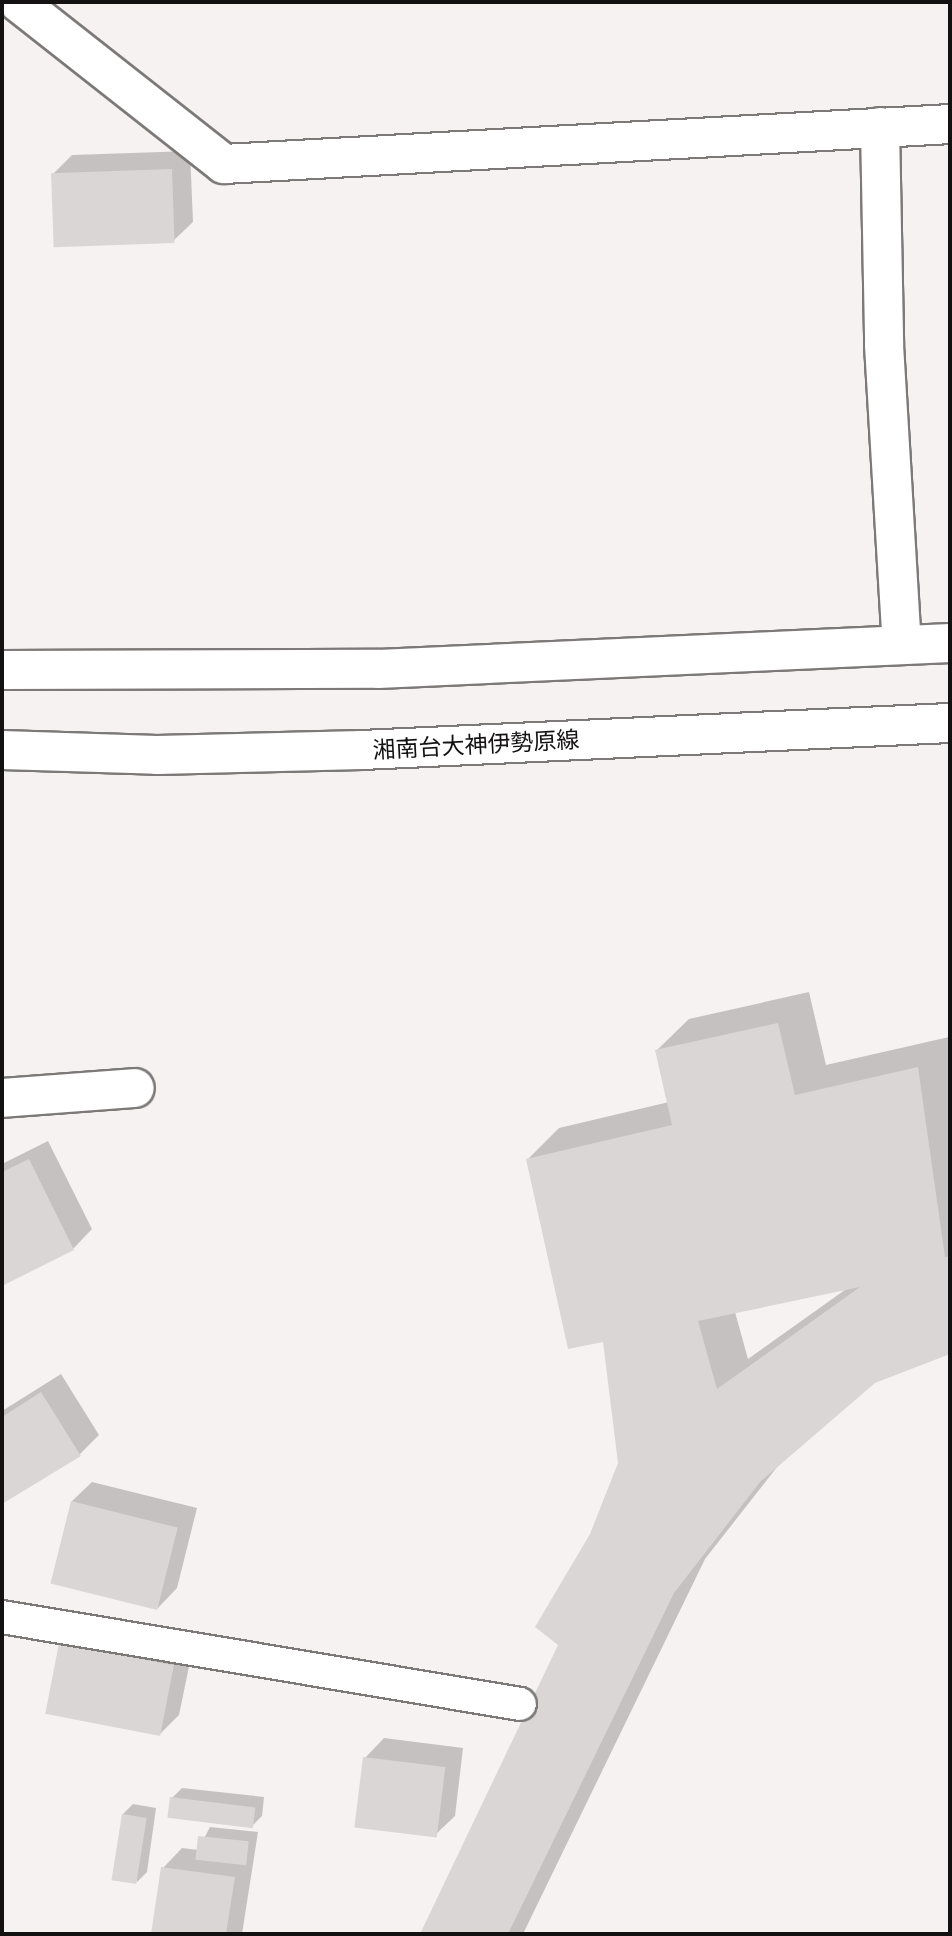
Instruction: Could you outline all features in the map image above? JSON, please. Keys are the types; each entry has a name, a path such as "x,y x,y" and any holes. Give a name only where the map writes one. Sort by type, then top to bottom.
{"street":[{"path":"18,2 224,164 950,124"},
{"path":"880,128 884,345 902,644"},
{"path":"2,670 378,669 950,643"},
{"name":"湘南台大神伊勢原線","path":"2,750 158,755 362,750 950,723"},
{"path":"2,1098 135,1088"}],"lane":[{"path":"2,1617 520,1704"}],"building":[{"path":"172,169 175,243 54,247 51,173"},
{"path":"778,1023 795,1095 918,1067 945,1257 950,1256 950,1354 875,1383 760,1482 674,1593 508,1934 420,1934 558,1645 535,1627 590,1534 618,1463 603,1342 568,1349 526,1159 672,1125 655,1050","holes":["860,1287 717,1389 698,1321"]},
{"path":"29,1159 74,1250 2,1286 2,1172"},
{"path":"41,1392 81,1456 2,1504 2,1417"},
{"path":"71,1501 178,1528 157,1610 50,1583"},
{"path":"59,1643 174,1665 160,1736 45,1714"},
{"path":"363,1757 445,1767 437,1838 354,1827"},
{"path":"170,1797 255,1807 253,1828 167,1818"},
{"path":"122,1814 147,1818 136,1884 112,1880"},
{"path":"198,1836 249,1841 246,1865 195,1860"},
{"path":"161,1867 235,1877 226,1934 151,1934"}]}
